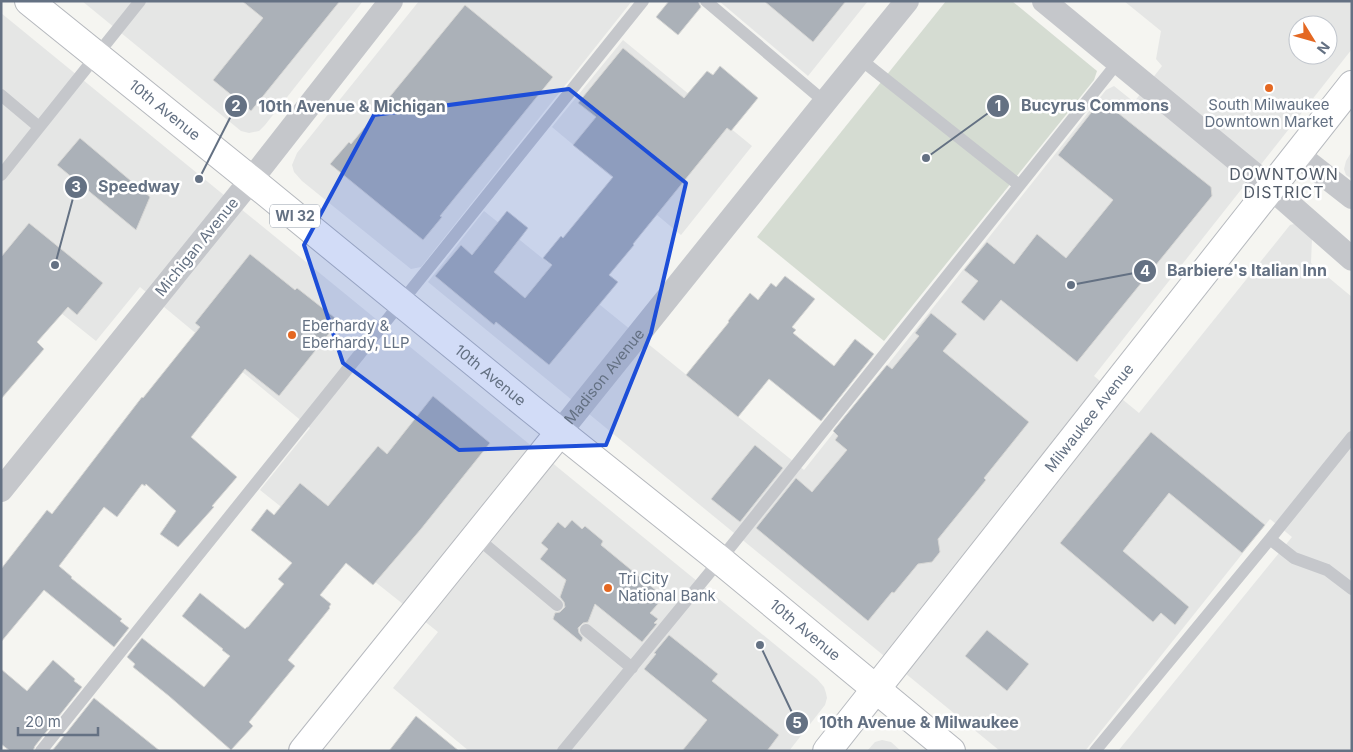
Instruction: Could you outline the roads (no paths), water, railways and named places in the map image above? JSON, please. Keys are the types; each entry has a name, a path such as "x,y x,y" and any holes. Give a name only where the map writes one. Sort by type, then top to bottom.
{"street":[{"name":"10th Avenue","path":"29,1 720,560 951,751"},
{"name":"Michigan Avenue","path":"1,490 251,180 391,1"},
{"name":"Madison Avenue","path":"303,751 907,1"},
{"path":"1044,1 1271,188 1352,259"},
{"name":"Milwaukee Avenue","path":"827,751 1352,85"},
{"path":"1298,154 1352,197"}],"lane":[{"path":"1,175 140,1"},
{"path":"41,751 642,1"},
{"path":"706,1 825,102"},
{"path":"860,59 1019,186"},
{"path":"563,751 720,560 1118,62"},
{"path":"1,95 39,127"},
{"path":"1095,751 1352,437"},
{"path":"476,537 557,605"},
{"path":"1270,539 1294,558 1327,570 1352,589"},
{"path":"586,630 632,668"}],"place":[{"name":"South Milwaukee Downtown Market","path":"1269,88"},
{"name":"Bucyrus Commons","path":"926,158"},
{"name":"10th Avenue & Michigan","path":"199,179"},
{"name":"Speedway","path":"55,265"},
{"name":"Barbiere's Italian Inn","path":"1071,285"},
{"name":"Eberhardy & Eberhardy, LLP","path":"292,335"},
{"name":"Tri City National Bank","path":"608,588"},
{"name":"10th Avenue & Milwaukee","path":"760,645"}],"district":[{"name":"DOWNTOWN DISTRICT","path":"1284,183"}]}
